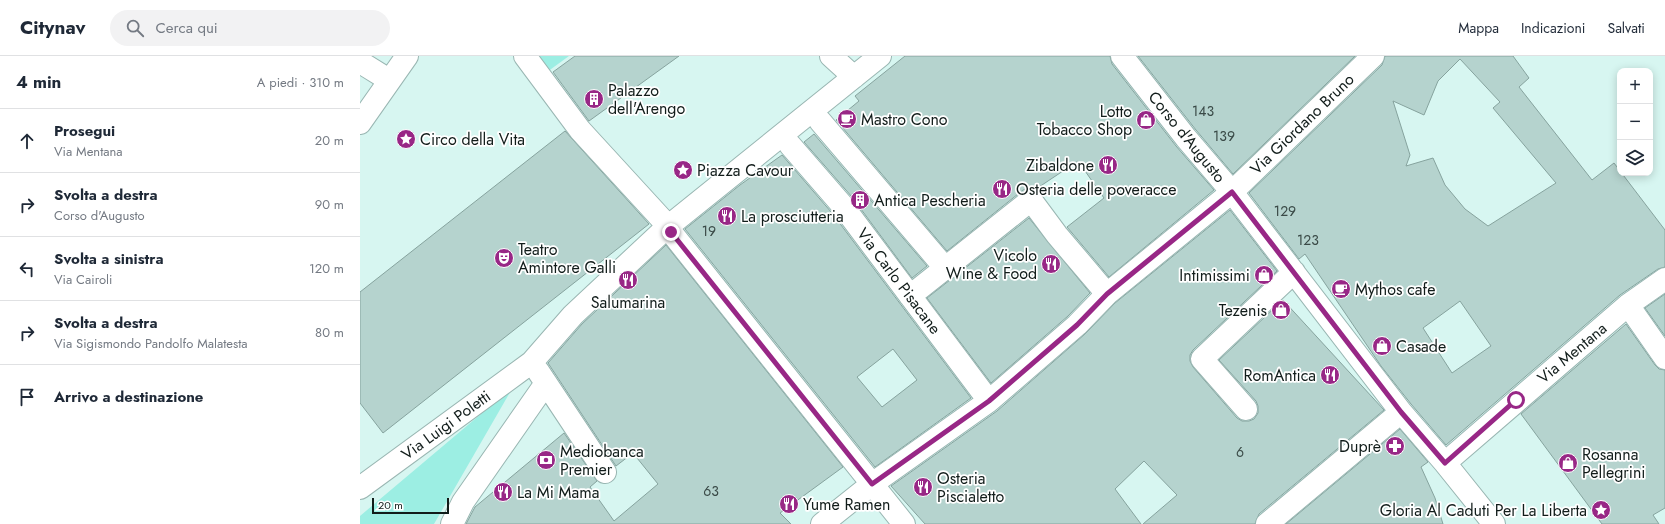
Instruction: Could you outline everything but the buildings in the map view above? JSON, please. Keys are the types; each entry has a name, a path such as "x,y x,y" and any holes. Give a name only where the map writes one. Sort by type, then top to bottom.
{"street":[{"path":"360,123 407,56"},
{"path":"526,56 574,120 668,229 904,524"},
{"path":"831,56 854,77"},
{"path":"668,229 880,56"},
{"name":"Corso d'Augusto","path":"1122,56 1186,138 1232,192 1401,412 1445,463 1494,524"},
{"name":"Via Giordano Bruno","path":"822,524 872,484 989,401 1077,325 1107,294 1232,192 1373,56"},
{"path":"360,62 390,80"},
{"path":"820,121 946,269"},
{"name":"Via Carlo Pisacane","path":"790,145 842,205 989,401"},
{"path":"910,296 946,269 1031,200 1057,235 1107,294"},
{"name":"Via Luigi Poletti","path":"360,488 532,362 573,315 668,229"},
{"path":"1246,409 1202,359 1294,272"},
{"name":"Via Mentana","path":"1445,463 1628,305 1665,279"},
{"path":"1628,305 1665,358"},
{"path":"532,362 605,472"},
{"path":"452,524 463,502 546,383"},
{"path":"1267,524 1401,412"}],"shaded area":[{"path":"535,56 569,56 547,72"},
{"path":"513,387 434,524 360,524 360,516"}],"place":[{"name":"Palazzo dell'Arengo","path":"594,99"},
{"name":"Mastro Cono","path":"847,119"},
{"name":"Lotto Tobacco Shop","path":"1146,120"},
{"name":"Circo della Vita","path":"406,139"},
{"name":"Zibaldone","path":"1108,165"},
{"name":"Piazza Cavour","path":"683,170"},
{"name":"Osteria delle poveracce","path":"1002,189"},
{"name":"Antica Pescheria","path":"860,200"},
{"name":"La prosciutteria","path":"727,216"},
{"name":"Teatro Amintore Galli","path":"504,258"},
{"name":"Vicolo Wine & Food","path":"1051,264"},
{"name":"Intimissimi","path":"1264,275"},
{"name":"Salumarina","path":"628,280"},
{"name":"Mythos cafe","path":"1341,289"},
{"name":"Tezenis","path":"1281,310"},
{"name":"Casade","path":"1382,346"},
{"name":"RomAntica","path":"1330,375"},
{"name":"Duprè","path":"1395,446"},
{"name":"Mediobanca Premier","path":"546,460"},
{"name":"Rosanna Pellegrini","path":"1568,463"},
{"name":"Osteria Piscialetto","path":"923,487"},
{"name":"La Mi Mama","path":"503,492"},
{"name":"Yume Ramen","path":"789,504"},
{"name":"Gloria Al Caduti Per La Liberta","path":"1601,510"}],"route":[{"path":"671,232 872,484 989,401 1077,325 1107,294 1232,192 1401,412 1445,463 1516,400"}]}
